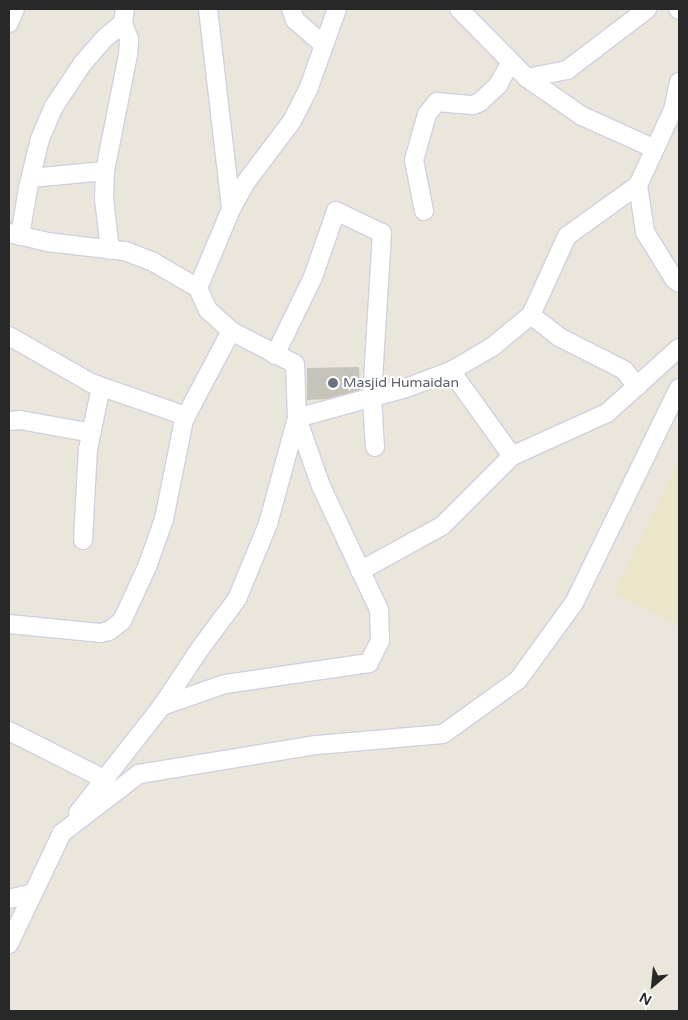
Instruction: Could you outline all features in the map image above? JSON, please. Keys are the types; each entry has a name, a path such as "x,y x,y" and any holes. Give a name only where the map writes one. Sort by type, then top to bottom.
{"street":[{"path":"9,23 15,9"},
{"path":"208,9 231,209"},
{"path":"291,9 295,20 323,44"},
{"path":"198,288 231,209 246,182 292,121 309,87 336,9"},
{"path":"460,9 527,78 582,116 655,149"},
{"path":"527,78 567,70 647,9"},
{"path":"110,250 104,198 105,172 128,55 129,39 124,16"},
{"path":"124,16 83,63 53,108 40,140 14,235 46,242 125,251 152,262 198,288 208,310 231,331 275,356 295,364 297,418 321,486 379,610 380,642 369,663 225,684 162,706"},
{"path":"424,211 414,160 427,114 437,102 473,105 480,102 498,85 511,62"},
{"path":"297,418 372,398 451,372 492,347 532,315 567,236 638,185 673,110 679,82"},
{"path":"31,178 105,172"},
{"path":"638,185 645,232 674,279 679,283"},
{"path":"275,356 313,277 336,211 382,233 372,398 375,447"},
{"path":"532,315 559,336 624,370 637,386"},
{"path":"9,624 100,633 110,631 122,621 147,567 164,519 186,416 231,331"},
{"path":"9,336 60,367 101,387 186,416"},
{"path":"360,571 442,526 512,456 607,413 679,348"},
{"path":"451,372 512,456"},
{"path":"83,540 86,478 101,387"},
{"path":"62,833 139,774 317,745 443,734 518,680 574,603 679,388"},
{"path":"9,944 62,833 162,706 199,650 237,599 268,524 297,418"},
{"path":"9,421 20,420 92,433"},
{"path":"9,731 104,779"},
{"path":"9,899 33,894"}],"shaded area":[{"path":"679,462 679,626 614,594"}],"building":[{"name":"Masjid Humaidan","path":"359,367 360,390 326,399 307,400 307,368"}],"place":[{"name":"Masjid Humaidan","path":"333,383"}]}
